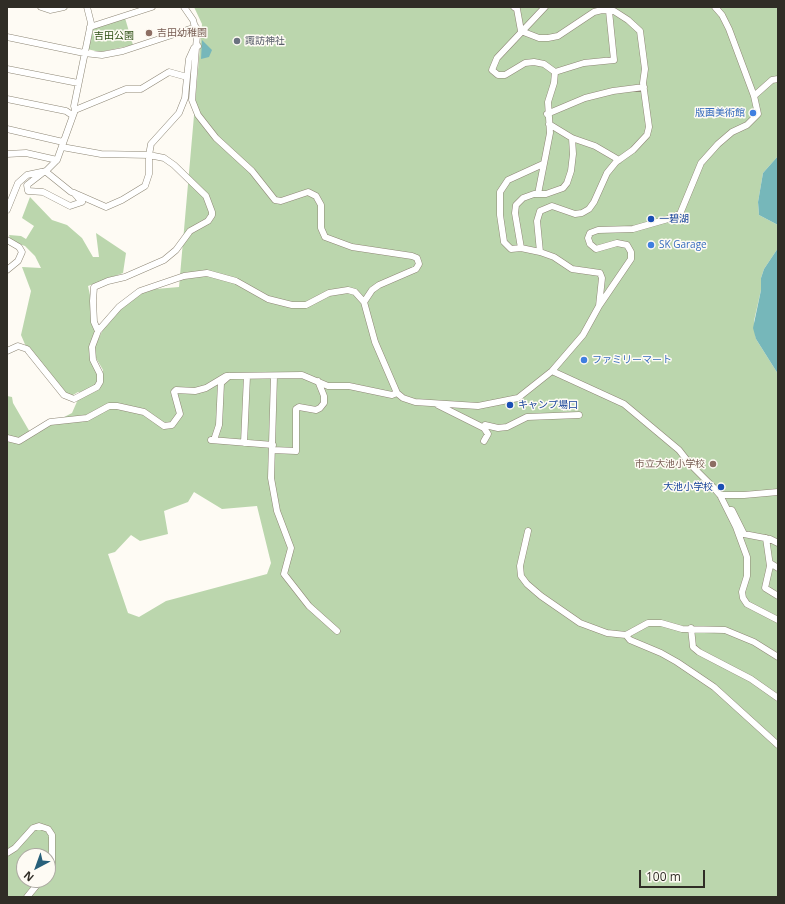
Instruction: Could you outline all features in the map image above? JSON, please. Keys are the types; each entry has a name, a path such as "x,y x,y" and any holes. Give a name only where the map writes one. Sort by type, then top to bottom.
{"street":[{"path":"41,7 50,10 64,7"},
{"path":"7,210 18,183 27,175 45,171 74,193 82,202 70,206 43,192 28,191 27,185 45,171 57,160 74,113 78,83 91,21 87,7"},
{"path":"90,27 152,7"},
{"path":"184,7 196,27 198,46 192,100 194,108 216,138 252,171 272,198 280,201 308,192 312,193 321,205 321,228 325,236 352,247 417,258 419,264 416,269 379,285 372,290 364,302"},
{"path":"514,7 517,9 521,31"},
{"path":"545,7 497,58 492,70 498,75 505,74 525,64 534,62 544,64 554,72"},
{"path":"7,351 18,346 27,350 64,395 74,399 97,387 100,382 100,374 93,360 92,347 98,331 128,298 140,291 196,274 207,273 220,275 236,281 268,299 292,305 306,305 329,293 348,290 355,292 364,302 375,342 397,393 403,398 415,402 478,406 518,398 552,371 583,335 631,259 631,252 627,245 617,243 596,249 590,244 588,238 590,232 598,230 633,228 675,217 680,214 701,163 718,144 732,132 747,125 756,118 758,109 754,96 729,29 722,15 715,7"},
{"path":"521,31 539,38 558,36 594,12 609,10 614,11 628,20 640,31 646,69 644,87 650,127 646,135 633,150 619,160 607,173 594,202 589,209 582,213 575,214 552,206 540,211 537,221 540,252"},
{"path":"554,72 584,63 614,60 609,10"},
{"path":"7,37 84,53 102,55 123,52 196,27"},
{"path":"74,193 106,207 122,200 145,186 149,174 149,155 151,144 179,113 185,98 189,59 194,48 198,46"},
{"path":"7,69 78,83"},
{"path":"7,99 74,113 126,89 141,89 169,72 187,77"},
{"path":"538,194 550,133 547,114 548,102 554,83 554,72"},
{"path":"754,96 772,80 778,79"},
{"path":"547,114 585,98 613,91 644,87"},
{"path":"549,124 572,138 595,146 619,160"},
{"path":"7,129 63,145 102,154 149,155 164,158 174,165 206,196 212,215 201,226 190,231 176,250 164,260 125,277 108,281 94,287 94,322 98,331"},
{"path":"521,248 515,213 516,205 523,198 556,191 563,188 567,182 573,154 572,138"},
{"path":"7,154 26,153 57,160"},
{"path":"543,164 508,180 500,192 500,215 504,242 510,249 521,248 540,252 572,269 600,273 602,278 600,306"},
{"path":"7,240 19,247 22,252 18,261 7,270"},
{"path":"552,371 624,404 679,450 720,495 746,557 747,576 742,592 743,598 747,604 778,620"},
{"path":"7,438 19,441 50,422 87,418 109,406 134,408 144,412 164,426 172,425 180,414 174,396 176,390 195,391 206,388 220,379 229,376 302,375 328,386 349,386 392,396 397,393"},
{"path":"229,376 221,383 219,425 213,440 296,451 296,409 299,407 316,410 324,403 324,396 318,381"},
{"path":"244,443 247,376"},
{"path":"274,376 271,478 277,511 291,548 284,574 309,606 337,631"},
{"path":"436,404 484,428 488,434 484,441"},
{"path":"484,428 485,425 498,428 507,427 526,417 579,415"},
{"path":"720,495 744,495 778,492"},
{"path":"727,510 732,510 744,534 766,538 778,543"},
{"path":"528,531 520,566 521,576 527,584 541,596 580,623 607,633 626,635 648,623 661,623 682,629 691,628 725,630 739,634 778,657"},
{"path":"766,538 770,563 765,588 778,596"},
{"path":"770,563 778,568"},
{"path":"691,628 693,647 699,652 751,679 778,697"},
{"path":"626,635 630,640 661,653 677,662 714,687 778,745"},
{"path":"7,853 15,848 33,828 39,826 48,829 52,835 52,848"},
{"path":"27,897 34,888"}],"green space":[{"path":"194,7 778,7 778,156 763,173 758,202 759,215 778,225 778,248 764,269 761,278 761,290 754,321 756,339 778,374 778,897 7,897 7,396 12,397 13,403 31,434 72,413 79,397 84,394 78,392 68,398 27,349 21,335 31,291 22,267 41,268 35,256 25,246 11,241 9,235 21,236 26,239 34,226 22,218 30,197 52,220 67,225 82,238 93,257 99,257 96,233 126,253 123,273 88,286 98,331 90,352 101,384 103,370 92,351 108,320 144,290 179,287 202,24","holes":["194,492 222,509 257,506 271,563 267,574 166,601 139,617 128,613 108,554 115,552 131,535 140,541 168,534 164,511 188,502"]},
{"name":"吉田公園","path":"125,18 133,45 100,52 87,49 93,28"}],"water":[{"path":"202,40 212,50 209,57 201,59"},
{"path":"778,156 778,225 759,215 758,202 763,173"},
{"path":"778,248 778,374 756,339 753,328 761,290 761,278 764,269"}],"place":[{"name":"吉田幼稚園","path":"149,33"},
{"name":"諏訪神社","path":"237,41"},
{"name":"版画美術館","path":"753,113"},
{"name":"一碧湖","path":"651,219"},
{"name":"SK Garage","path":"651,245"},
{"name":"ファミリーマート","path":"584,360"},
{"name":"キャンプ場口","path":"510,405"},
{"name":"市立大池小学校","path":"713,464"},
{"name":"大池小学校","path":"721,487"}]}
